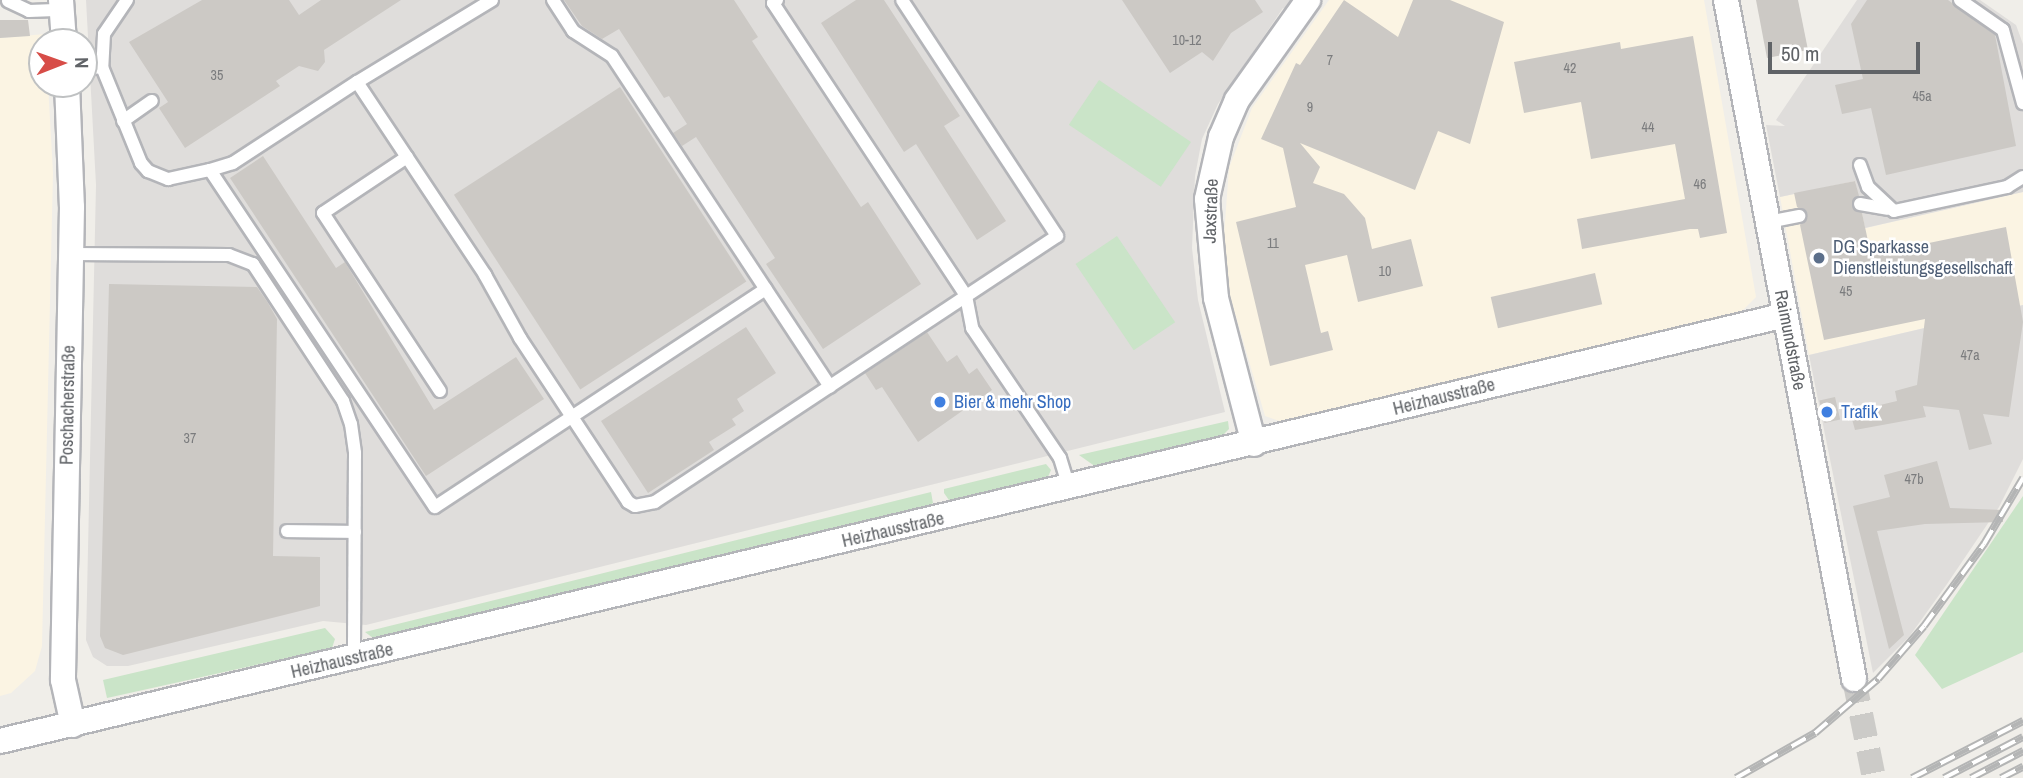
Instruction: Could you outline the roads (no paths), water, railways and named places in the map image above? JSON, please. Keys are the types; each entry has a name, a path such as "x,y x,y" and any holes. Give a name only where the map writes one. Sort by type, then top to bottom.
{"street":[{"name":"Jaxstraße","path":"1254,444 1216,298 1208,200 1221,137 1237,100 1307,0"},
{"name":"Raimundstraße","path":"1726,0 1854,679"},
{"path":"62,5 63,28"},
{"name":"Poschacherstraße","path":"67,98 71,254 63,680 73,725"},
{"name":"Heizhausstraße","path":"0,741 1786,315"}],"lane":[{"path":"127,0 104,34 103,67 141,163 157,176 178,179 233,163 357,82 492,0"},
{"path":"553,0 573,31 612,56 830,386"},
{"path":"777,0 773,2 966,296 972,328 1060,458 1069,488"},
{"path":"357,82 628,502 642,506 655,502 1057,236 902,0"},
{"path":"1960,0 2003,30 2023,103"},
{"path":"6,1 29,10 62,5"},
{"path":"98,68 103,67"},
{"path":"123,121 152,101"},
{"path":"407,157 323,213 440,391"},
{"path":"1860,165 1868,187 1894,211"},
{"path":"211,170 435,507 766,289"},
{"path":"1860,204 1894,211 2007,187 2023,177"},
{"path":"1768,222 1799,216"},
{"path":"71,254 229,255 253,264 347,412 355,453 354,658"},
{"path":"287,531 355,532"}],"tunnel":[{"path":"1854,679 1874,778"}],"railway":[{"path":"1736,778 1815,733 1878,679 1924,626 1984,544 2023,478"},
{"path":"1912,778 2023,721"},
{"path":"1944,778 2023,737"},
{"path":"1971,778 2023,751"},
{"path":"2001,778 2023,767"}],"place":[{"name":"DG Sparkasse Dienstleistungsgesellschaft","path":"1819,258"},
{"name":"Bier & mehr Shop","path":"940,402"},
{"name":"Trafik","path":"1827,412"}]}
